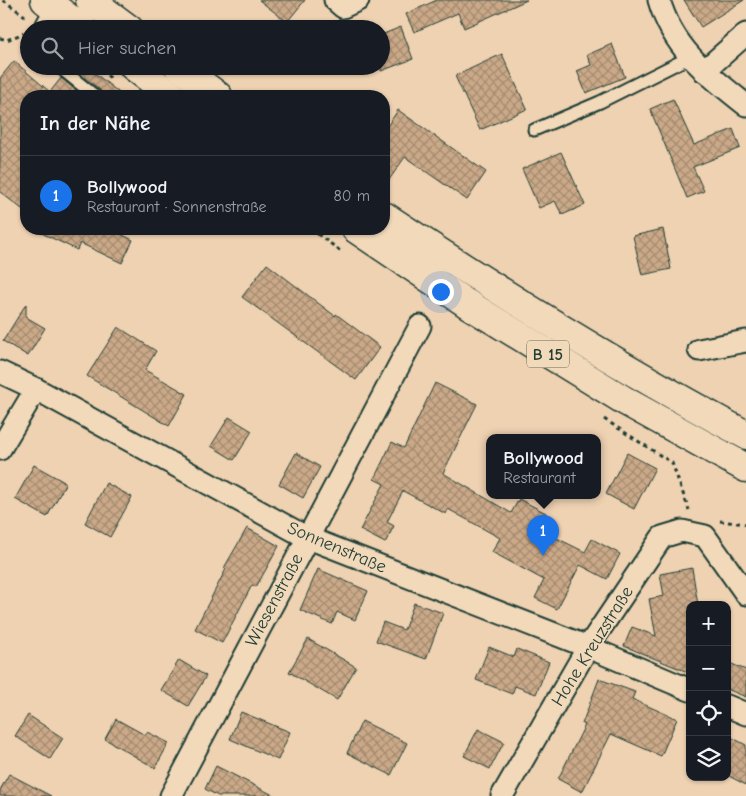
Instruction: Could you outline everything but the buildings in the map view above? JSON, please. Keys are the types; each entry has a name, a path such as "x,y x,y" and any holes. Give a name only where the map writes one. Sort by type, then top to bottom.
{"highway":[{"path":"90,0 116,20"},
{"path":"48,3 71,20"},
{"path":"144,75 164,90"},
{"path":"190,75 210,90"},
{"name":"B 15","path":"390,220 489,286 651,384 746,435"},
{"name":"B 15","path":"365,235 466,303 618,397 746,468"}],"street":[{"path":"335,0 343,7 358,0"},
{"path":"659,0 663,15 698,66 746,105"},
{"path":"698,66 746,34"},
{"name":"Wiesenstraße","path":"171,796 306,537 420,326"},
{"path":"698,350 746,341"},
{"name":"Sonnenstraße","path":"0,372 36,389 306,537 588,647 686,688"},
{"path":"0,449 36,389"},
{"name":"Hohe Kreuzstraße","path":"502,796 588,647 662,537 682,531 705,536 746,594"},
{"path":"731,708 746,714"}],"lane":[{"path":"42,20 48,3"},
{"path":"534,130 600,102 682,61 698,66"},
{"path":"69,75 88,90"}],"path":[{"path":"0,38 7,40 20,35"},
{"path":"319,235 346,255"},
{"path":"597,415 672,463 692,517"}],"place":[{"name":"Bollywood","path":"543,556"}]}
